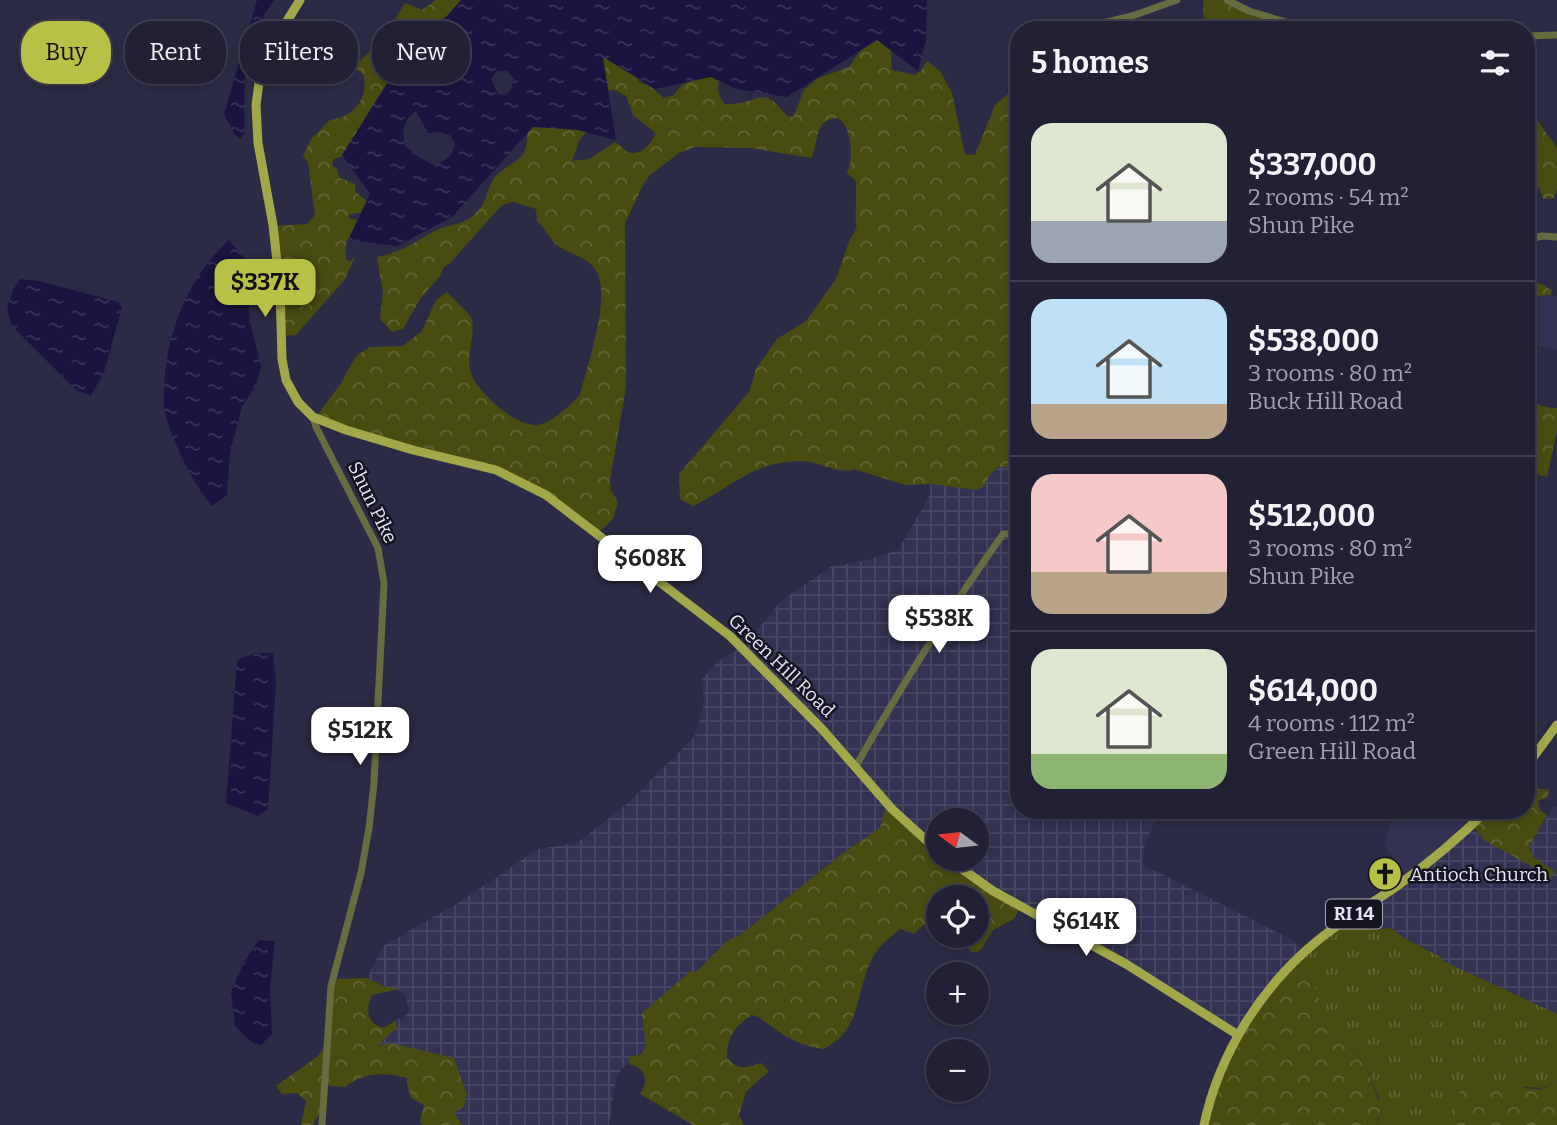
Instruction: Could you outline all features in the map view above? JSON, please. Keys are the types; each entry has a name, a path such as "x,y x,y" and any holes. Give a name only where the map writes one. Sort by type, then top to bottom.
{"main road":[{"name":"Shun Pike","path":"300,0 262,61 256,105 258,143 273,225 280,289 282,359 291,391 313,417"},
{"name":"Green Hill Road","path":"313,417 383,442 496,470 546,495 730,636 822,729 891,809 926,840"},
{"path":"1535,755 1557,724"},
{"name":"RI 14","path":"1204,1125 1213,1091 1238,1035 1269,990 1305,951 1337,925 1427,864 1478,819"},
{"path":"966,872 993,891 1117,959 1238,1035"}],"street":[{"path":"1111,21 1177,0"},
{"path":"1227,0 1249,11 1282,21"},
{"path":"1535,36 1557,35"},
{"path":"1535,238 1557,237"},
{"name":"Shun Pike","path":"313,417 379,548 384,583 371,805 361,873 331,986 322,1125"},
{"path":"856,766 895,698 974,575 1003,534 1010,534"}],"shaded area":[{"path":"1536,296 1557,297 1557,350 1535,344"},
{"path":"1010,466 1010,819 1155,819 1144,848 1142,864 1292,940 1304,953 1240,1034 1021,906 968,872 989,872 989,808 926,808 926,840 886,805 880,828 843,853 739,936 727,941 695,972 647,1038 646,1047 641,1054 630,1057 629,1063 622,1068 616,1079 609,1125 463,1125 454,1113 467,1094 455,1058 378,1047 397,1028 396,1020 409,1012 406,996 400,990 367,978 383,946 458,903 538,849 577,843 627,804 695,736 704,703 702,680 717,662 745,645 781,601 832,566 868,560 898,550 928,499 931,484 983,487 998,467"},
{"path":"1553,807 1557,807 1557,1014 1443,961 1441,956 1406,939 1391,928 1382,929 1355,917 1473,828 1484,840 1552,878 1555,872 1534,857 1529,847"},
{"path":"1467,819 1472,828 1408,879 1383,843 1387,839 1392,820"}],"green space":[{"path":"436,0 463,0 441,21 394,21 405,3 422,10"},
{"path":"1203,0 1227,0 1287,21 1204,21"},
{"path":"871,36 890,42 892,70 915,75 927,61 940,71 952,93 965,154 975,155 995,105 1008,94 1010,96 1010,468 997,467 983,487 976,490 931,484 905,485 854,469 841,470 801,461 784,462 756,470 693,506 680,499 679,474 749,392 756,369 777,339 806,321 836,279 850,239 857,228 856,181 847,173 851,160 849,136 843,122 838,118 830,119 820,127 811,158 750,148 695,147 679,153 650,175 644,183 625,223 626,387 610,480 611,490 618,502 613,519 598,533 510,474 450,459 317,416 341,383 356,356 370,347 403,346 422,331 436,300 447,292 472,320 469,364 473,378 484,394 503,410 523,422 542,424 562,412 580,395 600,315 601,284 594,267 552,241 537,221 536,209 513,202 502,205 444,267 440,276 420,299 403,329 392,332 380,319 383,293 377,257 400,250 435,231 472,216 484,202 495,177 523,153 527,132 534,124 595,122 580,139 572,161 589,159 615,142 632,153 645,148 655,134 653,131 633,115 626,96 615,90 605,91 603,57 609,48 637,69 639,82 650,86 664,98 674,95 683,85 694,79 720,73 719,93 725,104 765,97 787,116 793,117 804,90 816,79 849,67"},
{"path":"372,48 372,84 388,84 383,98 376,100 370,109 354,153 334,159 332,165 337,169 340,178 355,184 355,191 382,215 349,215 349,219 361,220 354,235 346,242 346,259 349,262 355,257 345,279 296,335 280,336 274,226 307,224 315,215 308,163 303,156 311,139 330,120 346,115 358,106 365,84 364,75 358,70 358,63"},
{"path":"1535,117 1557,148 1557,189 1554,198 1543,199 1540,189 1535,187"},
{"path":"1535,282 1552,291 1551,295 1536,296 1535,299"},
{"path":"1535,402 1557,408 1557,431 1547,477 1535,474"},
{"path":"1535,788 1549,790 1548,797 1538,801 1540,810 1547,815 1529,847 1534,857 1555,872 1552,878 1484,840 1467,819 1535,819"},
{"path":"886,805 926,840 926,872 968,872 988,885 926,885 926,924 915,934 900,929 878,949 869,965 857,1006 846,1030 836,1041 823,1049 791,1039 752,1015 736,1028 730,1039 727,1058 742,1067 761,1063 769,1071 746,1092 739,1115 744,1125 693,1125 640,1094 645,1084 644,1075 639,1068 629,1064 630,1057 641,1054 646,1047 642,1013 691,971 696,972 727,941 739,936 843,853 880,828"},
{"path":"989,885 1021,906 1014,919 993,930 989,937"},
{"path":"1355,917 1382,929 1391,928 1441,957 1443,961 1557,1014 1557,1080 1542,1088 1526,1087 1456,1116 1455,1125 1376,1125 1379,1098 1366,1066 1352,1047 1323,1024 1320,1002 1309,978 1294,964 1304,953"},
{"path":"968,948 982,948 977,952 971,952"},
{"path":"1294,964 1309,978 1316,990 1323,1024 1352,1047 1366,1066 1381,1106 1376,1125 1205,1125 1236,1040"},
{"path":"367,978 399,989 372,995 368,1011 371,1020 384,1028 396,1020 397,1028 379,1046 390,1043 454,1058 467,1094 464,1106 454,1113 463,1125 423,1125 420,1121 424,1105 411,1098 407,1078 382,1074 359,1078 345,1087 324,1085 321,1114 313,1125 301,1125 306,1101 297,1093 282,1094 276,1086 318,1056 327,1044 333,979"},
{"path":"1557,1080 1557,1125 1455,1125 1457,1098 1463,1088 1473,1083 1496,1082 1533,1089 1545,1087"}],"water":[{"path":"257,0 274,0 262,21 251,21"},
{"path":"461,0 927,0 926,40 918,71 877,40 787,97 736,89 711,77 655,89 603,57 616,140 578,130 533,127 452,217 397,246 348,240 370,194 342,155 387,84 470,84 470,21 442,21","holes":["497,71 507,71 514,79 511,89 506,95 498,94 491,79","416,111 428,133 450,135 455,144 452,154 436,166 405,146 405,126 408,118"]},
{"path":"240,59 240,84 245,84 245,133 240,139 224,114"},
{"path":"229,240 244,258 250,322 261,367 256,385 242,407 230,452 227,495 212,506 190,473 175,443 164,405 164,382 172,337 188,294 213,256"},
{"path":"20,279 39,281 118,302 122,307 104,372 91,396 76,390 12,326 7,309"},
{"path":"256,653 273,653 276,681 268,809 258,816 226,803 237,660"},
{"path":"259,940 275,941 270,988 272,1034 261,1045 251,1042 235,1026 231,992 244,962"}],"place":[{"name":"Antioch Church","path":"1385,874"}]}
